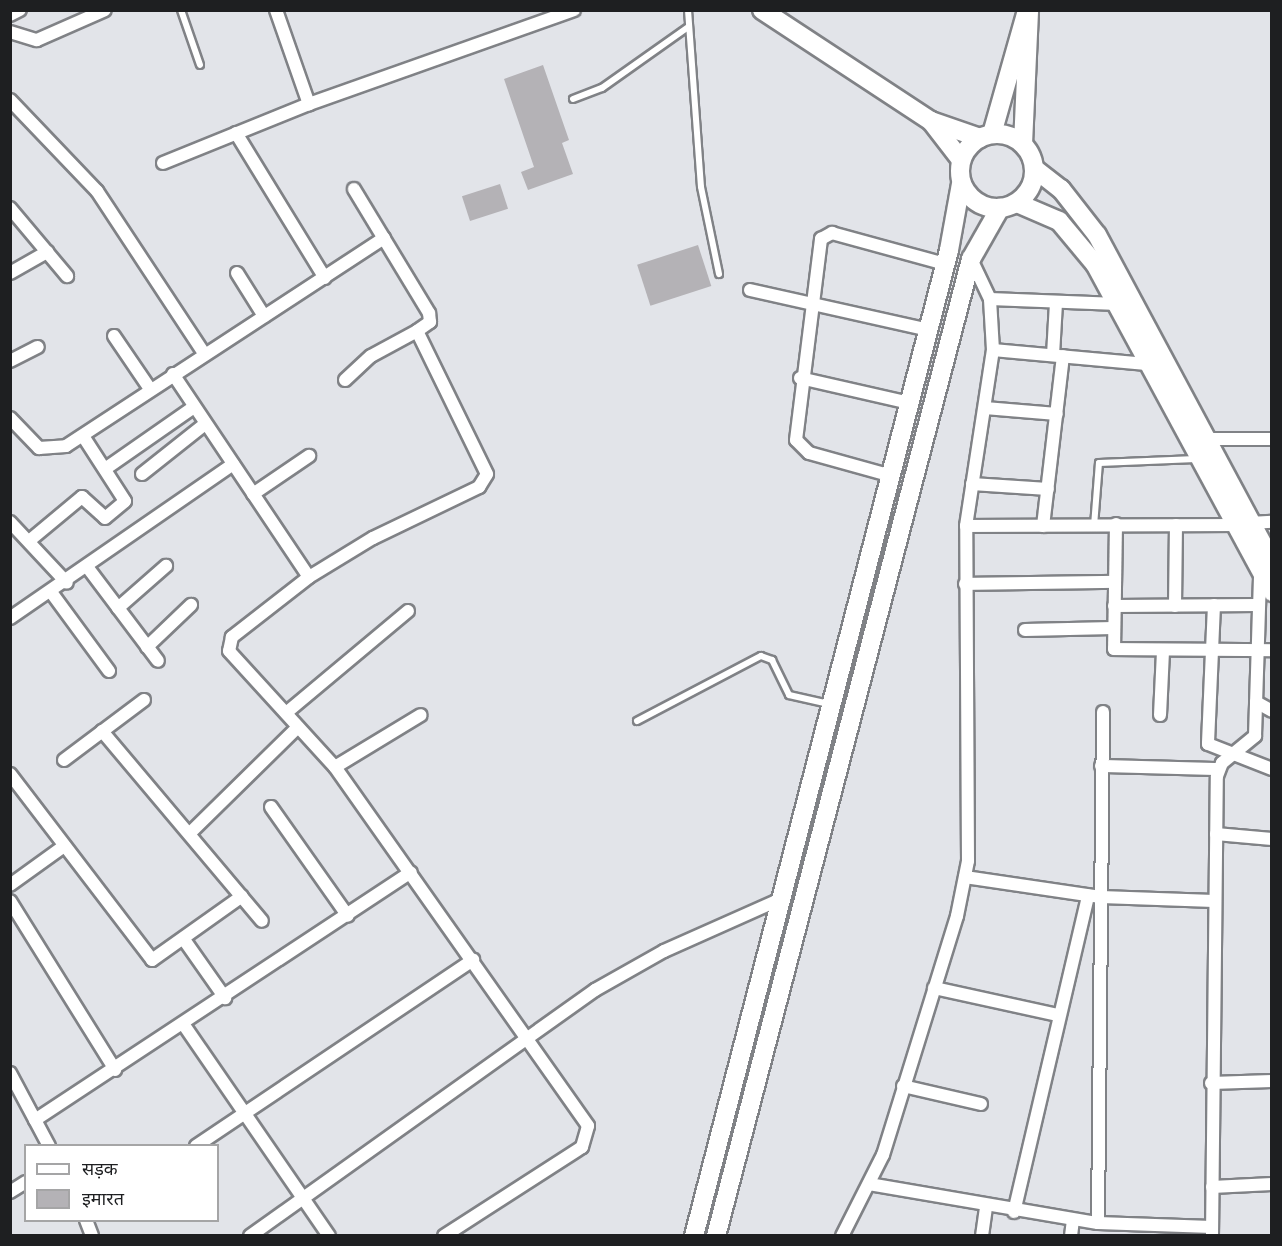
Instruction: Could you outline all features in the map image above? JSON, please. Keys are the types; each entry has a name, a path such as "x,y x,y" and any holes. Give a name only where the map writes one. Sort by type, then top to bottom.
{"main road":[{"path":"762,10 931,121 1023,144"},
{"path":"960,160 986,136 1028,10"},
{"path":"1028,10 1023,144 1035,169 1061,189 1097,234 1204,439 1242,524"},
{"path":"694,1236 945,264 961,184 960,160 931,121"},
{"path":"716,1236 971,259 1009,206 1030,188 1035,169"},
{"path":"961,184 981,205 1038,208 1067,230 1118,303 1146,364 1198,459 1242,524 1266,567 1265,599"},
{"path":"789,874 809,879"},
{"path":"725,1120 745,1125"}],"street":[{"path":"10,15 20,10"},
{"path":"12,34 37,40 105,10"},
{"path":"276,10 309,104"},
{"path":"163,163 309,104 574,10"},
{"path":"10,100 97,191 204,353"},
{"path":"236,133 325,278"},
{"path":"345,380 371,356 430,322 429,313 354,189"},
{"path":"10,208 67,276"},
{"path":"892,476 801,449 794,427 821,239 827,233 945,264"},
{"path":"10,418 39,448 66,447 204,353 325,278 384,238"},
{"path":"12,270 47,252"},
{"path":"842,1236 869,1184 903,1086 934,988 965,877 970,790 965,584 966,526 993,350 990,299 971,259"},
{"path":"237,273 264,316"},
{"path":"750,290 928,330"},
{"path":"990,299 1056,303 1118,303"},
{"path":"1042,526 1057,414 1056,303"},
{"path":"417,331 486,467 485,482 373,538 309,577 228,645 335,767 583,1115 588,1139 444,1236"},
{"path":"114,336 150,389"},
{"path":"10,361 38,346"},
{"path":"993,350 1146,364"},
{"path":"173,374 309,577"},
{"path":"801,378 910,404"},
{"path":"105,469 194,407"},
{"path":"985,408 1057,414"},
{"path":"142,474 205,424"},
{"path":"29,541 82,497 102,516 111,516 125,501 83,436"},
{"path":"1204,439 1272,439"},
{"path":"253,494 309,456"},
{"path":"10,618 67,583 233,464"},
{"path":"972,484 1048,489"},
{"path":"10,522 67,583"},
{"path":"966,526 1272,522"},
{"path":"1116,524 1113,628 1118,651 1272,650"},
{"path":"1175,606 1176,525"},
{"path":"118,608 166,566"},
{"path":"88,568 158,662"},
{"path":"965,584 1114,582"},
{"path":"51,592 109,671"},
{"path":"1101,766 1218,769 1255,736 1258,651 1265,599 1214,605 1114,606"},
{"path":"147,647 191,605"},
{"path":"1214,605 1207,741 1239,752 1272,769"},
{"path":"286,713 408,611"},
{"path":"1025,630 1113,628"},
{"path":"1160,715 1163,652"},
{"path":"64,760 144,700"},
{"path":"1256,702 1272,711"},
{"path":"1098,1223 1103,712"},
{"path":"335,767 421,715"},
{"path":"190,833 298,727"},
{"path":"102,731 262,921"},
{"path":"869,1184 1014,1212 1098,1223 1212,1231 1211,1083 1218,769"},
{"path":"10,774 147,957 160,959 242,896"},
{"path":"271,807 348,916"},
{"path":"1216,834 1272,839"},
{"path":"10,885 64,846"},
{"path":"35,1120 225,998 411,872"},
{"path":"965,877 1088,896 1214,901"},
{"path":"1014,1212 1058,1015 1088,896"},
{"path":"250,1236 531,1041 627,970 783,898"},
{"path":"10,901 115,1070"},
{"path":"185,941 225,998"},
{"path":"199,1144 473,960"},
{"path":"934,988 1058,1015"},
{"path":"184,1025 329,1236"},
{"path":"10,1073 48,1144"},
{"path":"1211,1083 1272,1081"},
{"path":"903,1086 981,1104"},
{"path":"10,1192 24,1183"},
{"path":"1212,1187 1272,1184"},
{"path":"982,1236 986,1207"},
{"path":"1071,1236 1073,1220"},
{"path":"86,1222 92,1236"}],"lane":[{"path":"180,10 200,65"},
{"path":"688,10 700,187 719,274"},
{"path":"573,99 602,88 688,27"},
{"path":"1094,525 1099,463 1198,459"},
{"path":"637,721 761,656 772,660 789,695 832,705"}],"building":[{"path":"543,65 569,140 562,143 573,174 528,190 521,172 534,167 504,79"},
{"path":"500,184 508,209 470,221 462,196"},
{"path":"698,245 711,286 650,306 637,265"}]}
